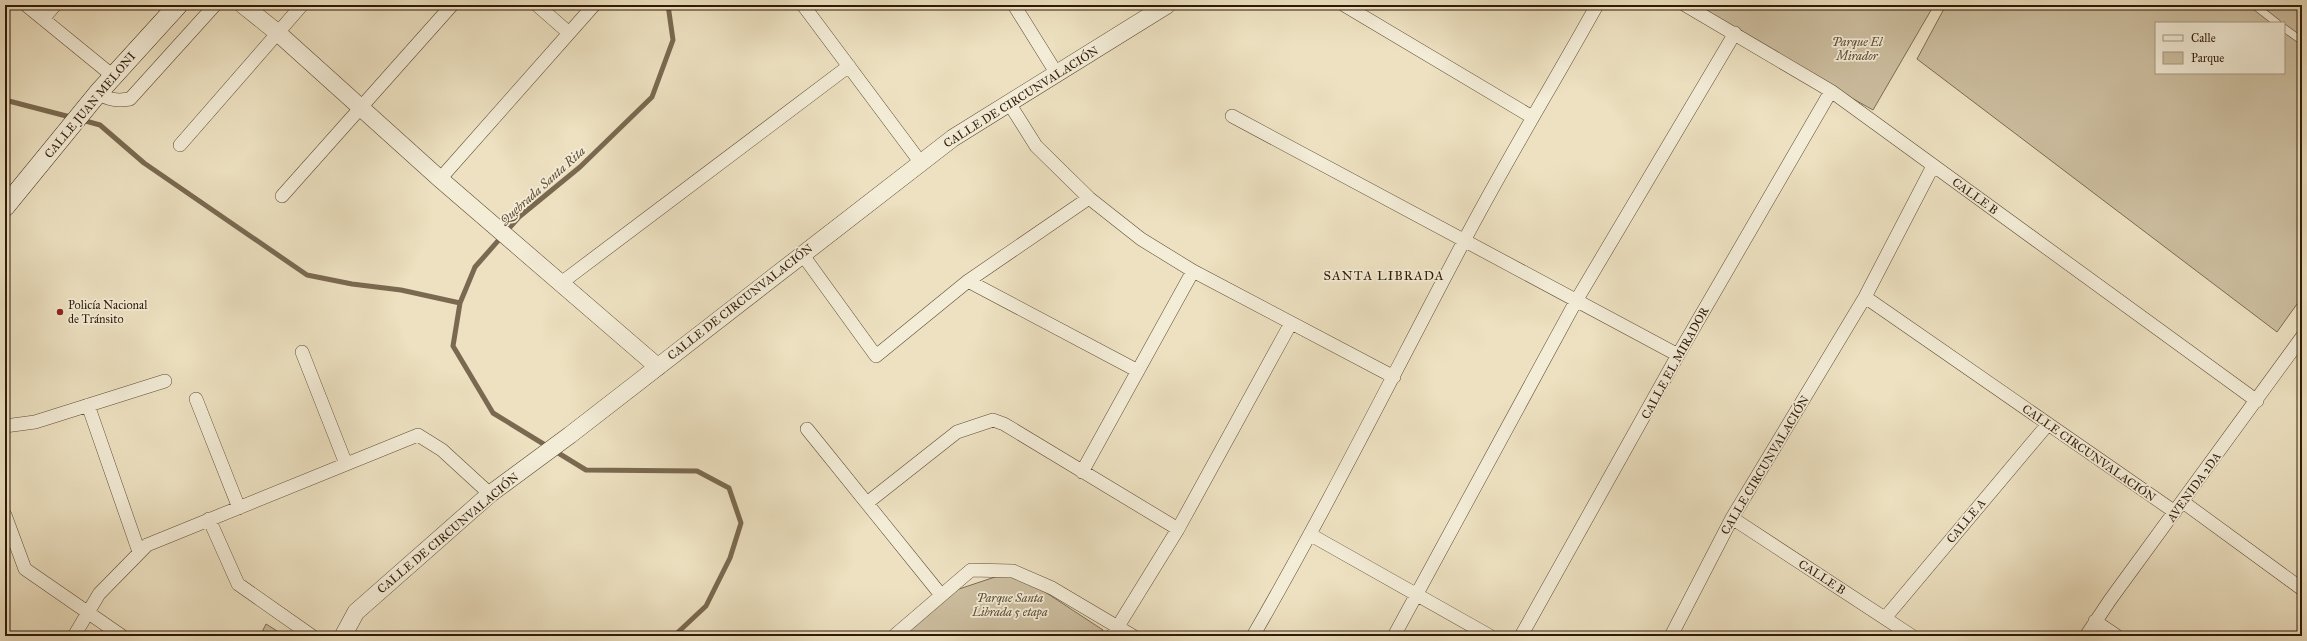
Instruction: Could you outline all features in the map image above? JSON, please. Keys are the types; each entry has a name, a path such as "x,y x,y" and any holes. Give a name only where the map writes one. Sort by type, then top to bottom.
{"main road":[{"name":"CALLE JUAN MELONI","path":"5,207 112,76 178,5"}],"street":[{"path":"26,5 112,76"},
{"path":"43,19 55,5"},
{"path":"98,94 107,99 118,101 130,99 215,5"},
{"path":"243,5 278,33 440,179 517,246 658,366"},
{"path":"180,145 302,5"},
{"path":"282,196 452,5"},
{"path":"536,5 569,33"},
{"path":"440,179 594,5"},
{"path":"803,5 921,163"},
{"path":"1014,5 1056,74"},
{"name":"CALLE DE CIRCUNVALACIÓN","path":"343,636 356,612 490,494 570,435 953,138 1167,5"},
{"path":"1344,5 1532,117"},
{"path":"1253,636 1311,535 1464,241 1532,117 1597,5"},
{"name":"CALLE B","path":"1685,5 1735,33 1831,91 2257,400"},
{"path":"1394,636 1418,595 1576,301 1735,33"},
{"path":"560,283 849,66"},
{"name":"CALLE EL MIRADOR","path":"1521,636 1678,355 1831,91"},
{"path":"1009,104 1036,146 1089,198 1140,239 1193,271 1394,377"},
{"path":"1232,116 1678,355"},
{"name":"CALLE CIRCUNVALACIÓN","path":"1671,636 1732,518 1865,297 1933,166"},
{"path":"802,254 876,356 968,281 1089,198"},
{"path":"1082,472 1193,271"},
{"path":"968,281 1138,371"},
{"name":"CALLE CIRCUNVALACIÓN","path":"1865,297 2175,512"},
{"path":"1115,631 1178,530 1291,323"},
{"name":"AVENIDA 2DA","path":"2086,636 2095,621 2302,337"},
{"path":"302,352 346,464"},
{"path":"5,426 35,422 164,381"},
{"path":"196,399 239,508"},
{"path":"88,405 139,552"},
{"path":"867,503 958,432 993,420 1004,424 1178,530"},
{"name":"CALLE A","path":"1885,618 2048,424"},
{"path":"808,429 941,595"},
{"path":"74,636 99,594 147,545 418,435 442,450 490,494"},
{"path":"2183,502 2302,589"},
{"path":"5,515 25,569 122,636"},
{"name":"CALLE B","path":"1732,518 1912,636"},
{"path":"209,519 238,584 312,636"},
{"path":"1311,535 1490,636"},
{"path":"894,636 971,570 1013,571 1052,588 1115,631 1133,636"},
{"path":"2095,621 2117,636"}],"lane":[{"path":"2254,5 2276,22"},
{"path":"2285,29 2302,41"}],"green space":[{"name":"Parque El Mirador","path":"1685,5 1934,5 1873,110"},
{"path":"1946,5 2295,5 2302,9 2302,297 2277,332 1917,59"},
{"name":"Parque Santa Librada 5 etapa","path":"1013,571 1103,630 1100,636 893,636 941,595"},
{"path":"266,624 285,636 260,636"}],"waterway":[{"name":"Quebrada Santa Rita","path":"668,5 673,40 652,97 580,167 519,217 475,267 460,303 453,346 493,413 586,470 697,471 729,488 741,523 730,558 706,606 674,636"},
{"path":"5,100 74,118"},
{"path":"82,120 100,125 144,163 307,275 352,284 401,290 460,303"}],"place":[{"name":"Policía Nacional de Tránsito","path":"60,312"}],"district":[{"name":"SANTA LIBRADA","path":"1384,275"}]}
